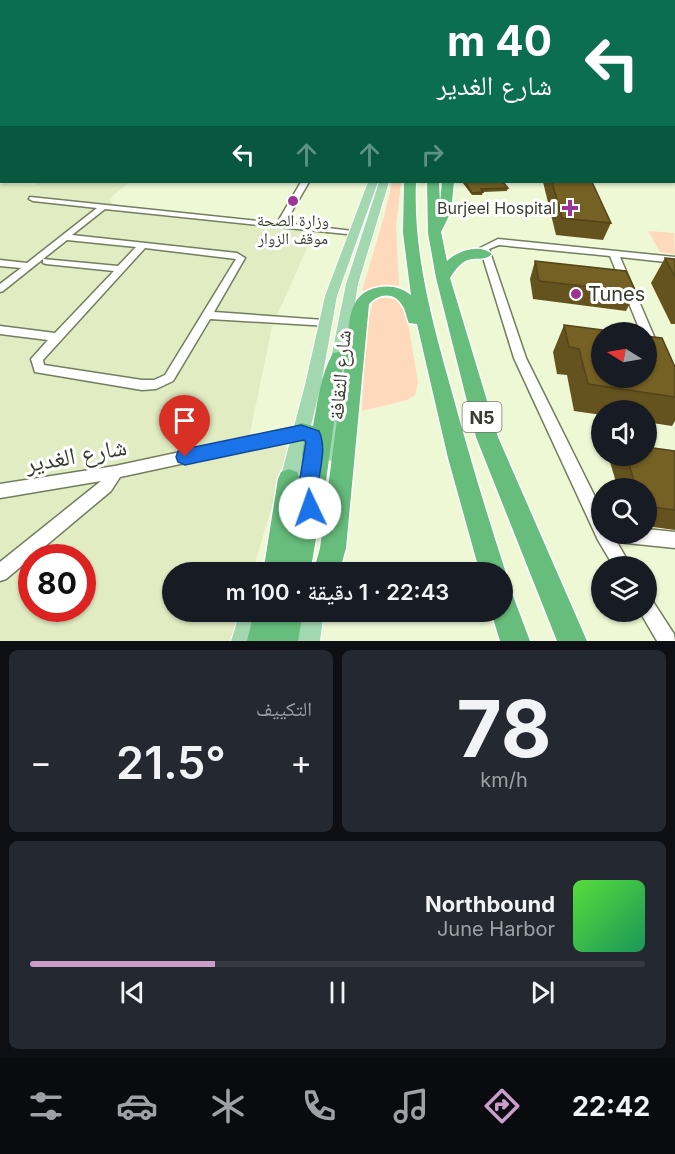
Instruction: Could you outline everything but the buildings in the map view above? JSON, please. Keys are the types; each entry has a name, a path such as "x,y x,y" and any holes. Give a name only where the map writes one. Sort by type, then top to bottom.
{"highway":[{"name":"N5","path":"410,183 409,204 416,281 466,489 489,562"},
{"name":"N5","path":"433,183 435,233 443,278 487,437 572,636"},
{"path":"435,233 444,218 448,183"},
{"path":"443,278 453,262 460,256 485,250"},
{"path":"329,562 333,548 362,300 378,291 400,295 408,301 418,327 428,338"},
{"path":"299,562 330,384 339,358"},
{"path":"301,432 310,435 315,442 307,495 310,508"},
{"path":"278,562 289,479"},
{"path":"262,641 266,622"},
{"path":"283,641 287,622"},
{"path":"508,622 515,641"}],"main road":[{"name":"شارع الثقافة","path":"265,562 301,432 324,324 338,272 373,183"},
{"name":"شارع الثقافة","path":"322,562 332,493 334,392 339,358 352,284 384,183"},
{"path":"243,641 248,622"},
{"path":"308,641 311,622"}],"street":[{"path":"280,225 304,183"},
{"path":"33,199 353,233"},
{"path":"0,289 104,206"},
{"path":"64,237 143,245 234,255 241,258 169,378 156,384 142,385 39,369 37,359 143,245"},
{"path":"591,506 520,358 485,250 505,243 675,260"},
{"path":"614,254 642,322"},
{"path":"46,261 121,269"},
{"path":"0,263 28,266"},
{"path":"207,315 324,324"},
{"path":"0,330 56,337"},
{"name":"شارع الغدير","path":"0,491 115,472 301,432"},
{"path":"0,573 106,486 115,472"},
{"path":"657,538 675,540"},
{"path":"656,622 667,641"}],"shaded area":[{"path":"128,183 109,199 117,210 314,232 272,327 250,433 248,446 283,443 289,450 255,562 162,562 162,622 238,622 232,641 0,641 0,184"},
{"path":"392,183 401,183 396,227 399,285 362,291"},
{"path":"648,231 674,233 675,254 660,252"},
{"path":"381,298 396,299 405,306 418,382 415,395 407,400 362,411 365,335 373,302"}],"place":[{"name":"وزارة الصحة موقف الزوار","path":"293,201"},
{"name":"Burjeel Hospital","path":"570,208"},
{"name":"Tunes","path":"576,294"}],"route":[{"path":"185,457 301,432 307,433 315,439 307,488 310,508"}]}
